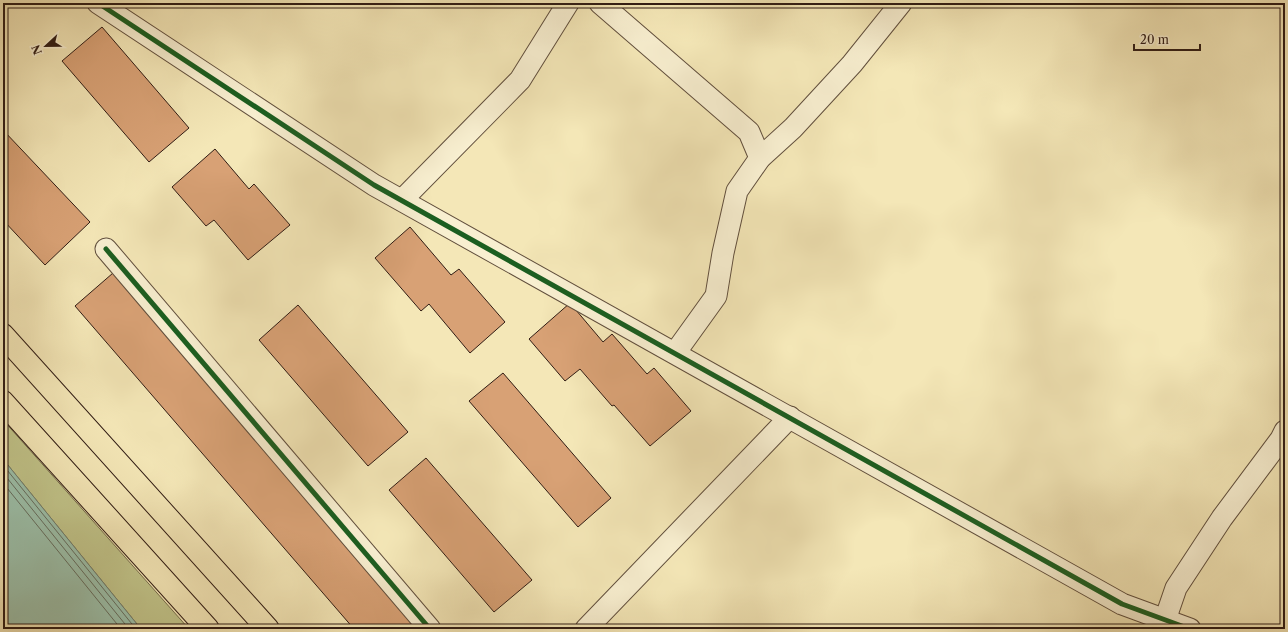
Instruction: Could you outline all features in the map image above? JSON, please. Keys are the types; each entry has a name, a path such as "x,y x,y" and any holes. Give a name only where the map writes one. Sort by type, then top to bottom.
{"highway":[{"path":"3,335 268,629"},
{"path":"3,402 208,629"}],"street":[{"path":"98,3 374,185 1122,604 1190,629"},
{"path":"402,200 520,80 568,3"},
{"path":"600,3 749,132 760,158"},
{"path":"675,353 716,296 723,253 737,190 760,158 793,128 852,64 901,3"},
{"path":"106,249 430,629"},
{"path":"586,629 790,417"},
{"path":"1164,620 1176,588 1222,518 1281,439 1285,431"}],"green space":[{"path":"3,420 189,629 141,629 3,459"}],"water":[{"path":"3,459 141,629 3,629"}],"building":[{"path":"102,27 189,128 149,162 62,61"},
{"path":"3,130 90,222 45,265 3,220"},
{"path":"215,149 249,189 254,184 290,225 248,260 214,220 206,226 172,187"},
{"path":"410,227 451,275 459,269 505,322 470,353 429,304 421,311 375,258"},
{"path":"113,273 420,629 354,629 75,306"},
{"path":"570,303 603,342 612,334 647,374 654,368 691,411 650,446 614,405 612,406 580,369 565,381 529,339"},
{"path":"298,305 408,432 368,466 259,340"},
{"path":"503,373 611,498 578,527 469,401"},
{"path":"426,458 532,580 494,612 389,490"}],"cycle path":[{"path":"98,3 374,185 1122,604 1190,629"},
{"path":"106,249 430,629"}]}
